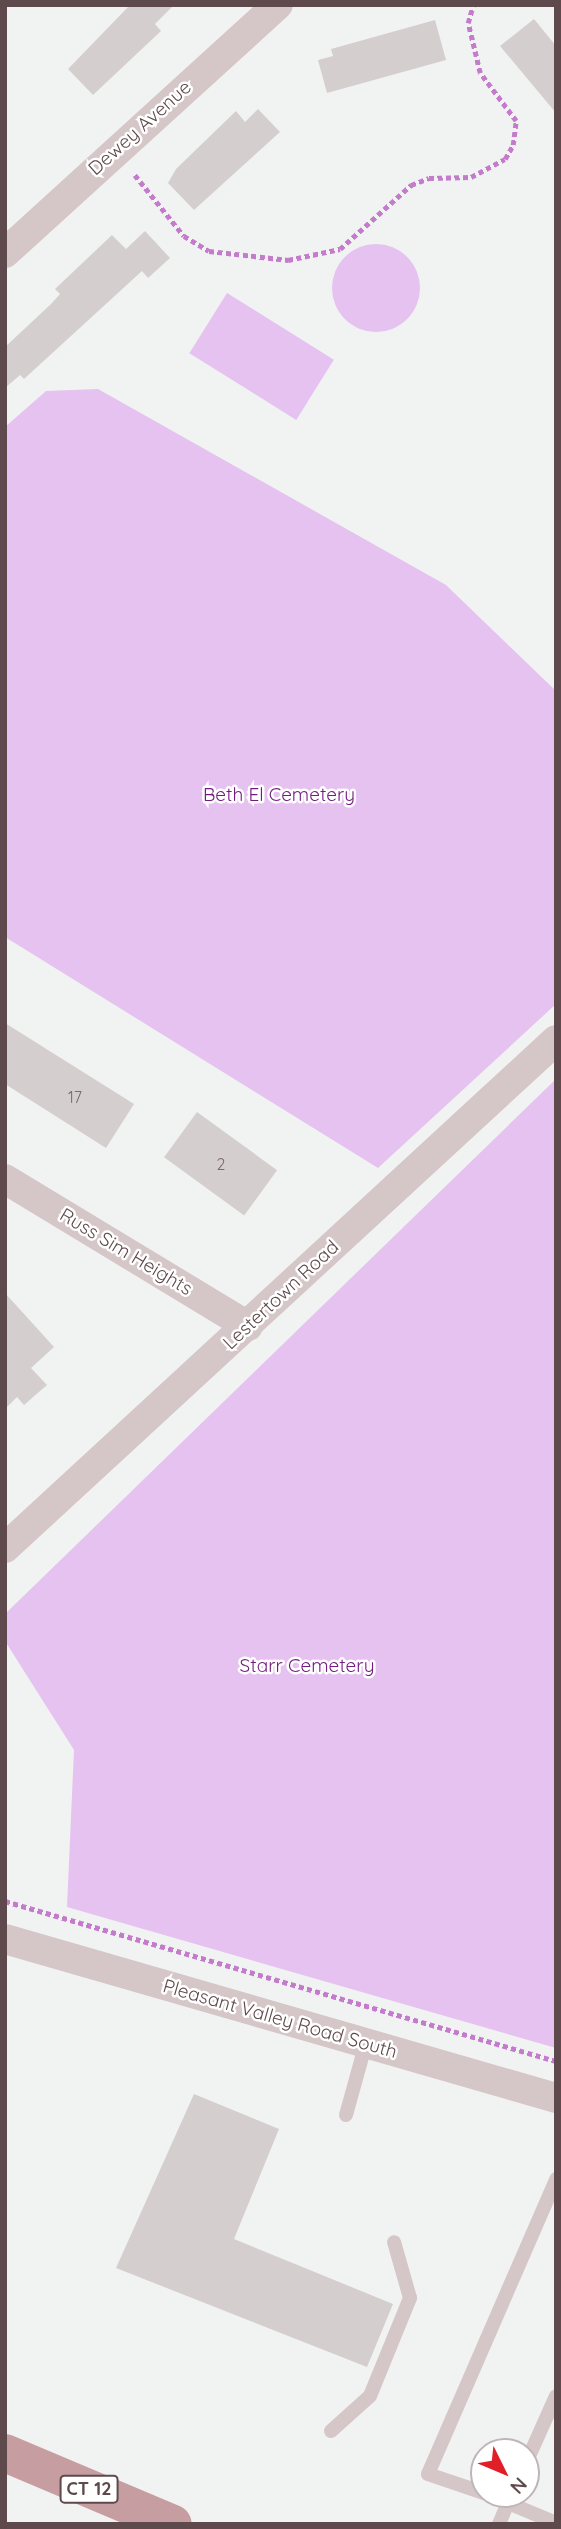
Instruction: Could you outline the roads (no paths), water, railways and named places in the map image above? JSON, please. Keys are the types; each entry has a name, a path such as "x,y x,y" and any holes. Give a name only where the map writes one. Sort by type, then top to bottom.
{"highway":[{"name":"CT 12","path":"5,2453 173,2524"}],"street":[{"name":"Dewey Avenue","path":"5,253 114,150 278,5"},
{"name":"Lestertown Road","path":"5,1548 556,1040"},
{"name":"Russ Sim Heights","path":"5,1179 248,1326"},
{"name":"Pleasant Valley Road South","path":"5,1939 556,2098"}],"lane":[{"path":"346,2115 366,2043"},
{"path":"470,2488 429,2474 556,2179"},
{"path":"331,2431 370,2396 410,2298 394,2242"},
{"path":"537,2438 556,2396"},
{"path":"528,2508 556,2523"}],"park label":[{"name":"Beth El Cemetery","path":"279,795"},
{"name":"Starr Cemetery","path":"307,1666"}]}
